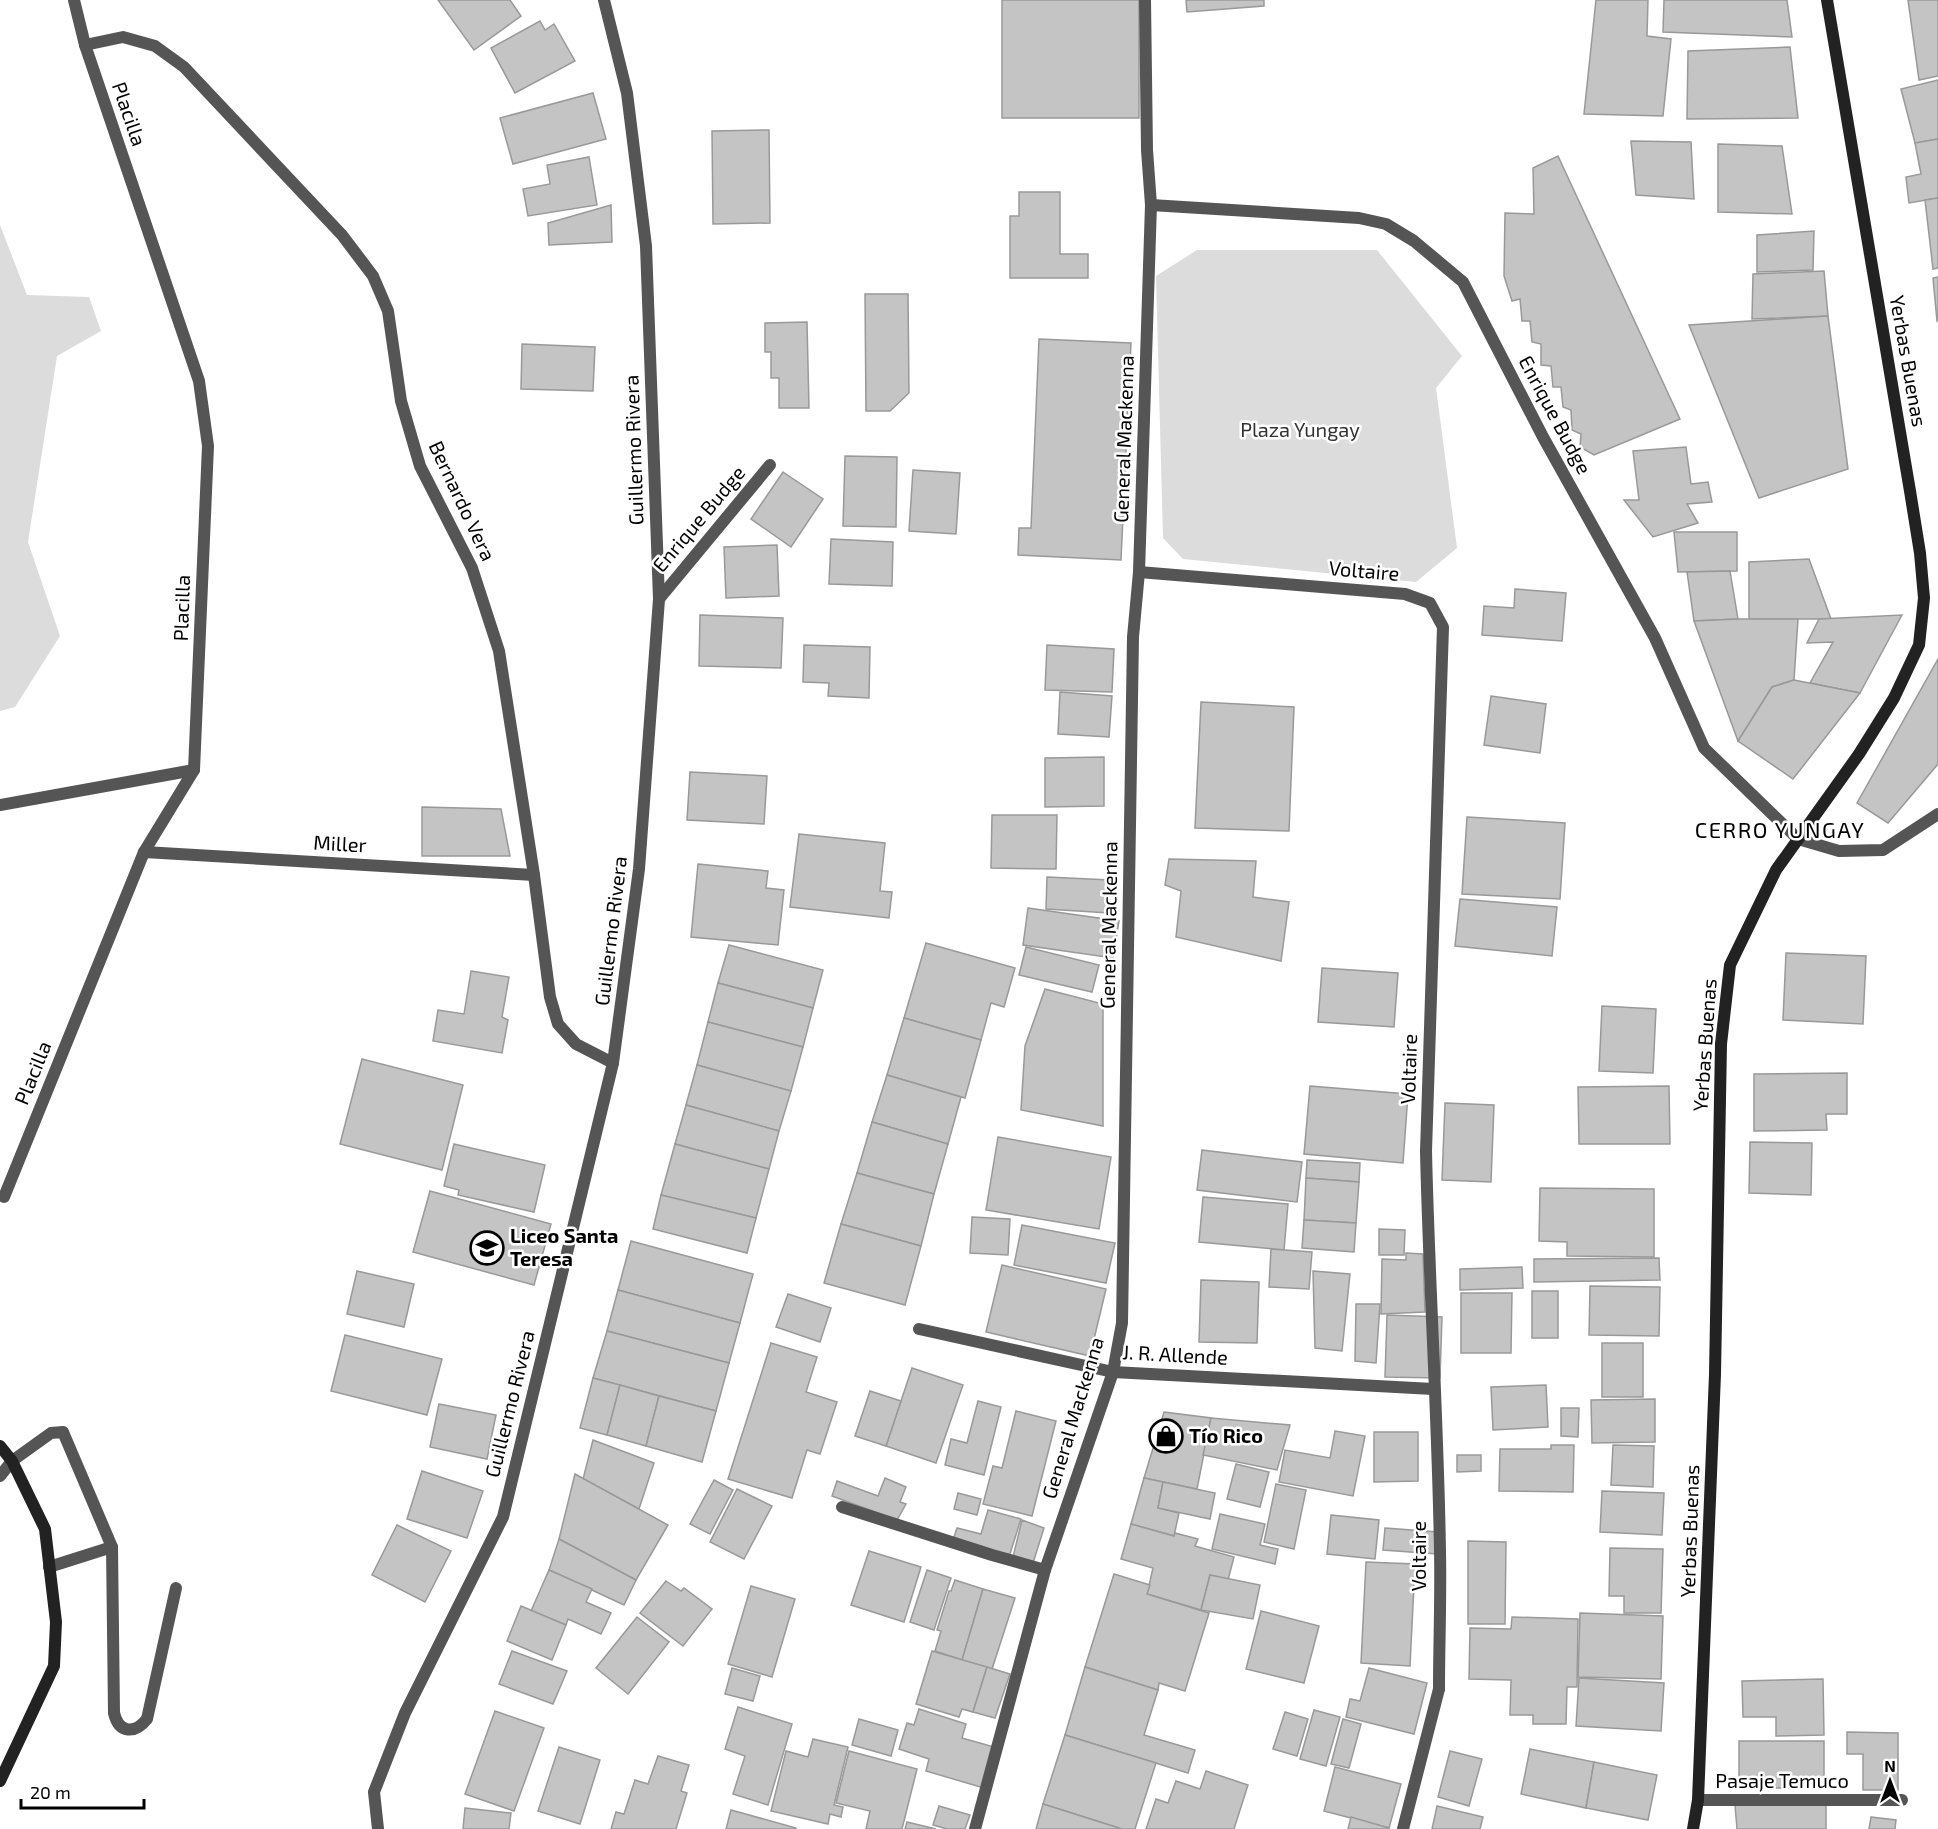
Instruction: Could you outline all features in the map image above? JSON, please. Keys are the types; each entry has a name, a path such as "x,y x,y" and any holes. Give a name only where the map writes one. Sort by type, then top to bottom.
{"main road":[{"name":"Yerbas Buenas","path":"1693,1829 1698,1800 1715,1374 1721,1044 1730,964 1776,870 1859,754 1894,698 1919,645 1924,598 1912,501 1827,0"},
{"path":"0,1446 12,1461 45,1529 56,1622 54,1666 0,1781"}],"street":[{"name":"Placilla","path":"4,1197 144,852 194,770 208,447 199,381 85,45 74,0"},
{"name":"Guillermo Rivera","path":"378,1829 374,1792 405,1713 503,1517 613,1063 639,868 659,599 646,246 627,93 604,0"},
{"name":"General Mackenna","path":"975,1829 1045,1570 1113,1372 1122,1323 1133,649 1139,572 1151,205 1147,150 1145,0"},
{"name":"Bernardo Vera","path":"85,45 123,37 155,46 184,67 342,236 373,276 388,311 401,401 420,466 472,568 500,651 550,997 558,1024 576,1044 613,1063"},
{"name":"Enrique Budge","path":"1151,205 1307,213 1359,218 1386,224 1414,241 1463,282 1543,437 1655,638 1704,748 1798,839"},
{"name":"Enrique Budge","path":"659,599 770,465"},
{"name":"Voltaire","path":"1139,572 1405,594 1430,603 1443,627 1426,1151 1440,1553 1439,1689 1403,1829"},
{"path":"0,805 194,770"},
{"path":"1798,839 1839,851 1883,850 1938,814"},
{"name":"Miller","path":"144,852 534,875"},
{"name":"J. R. Allende","path":"919,1329 1113,1372 1433,1389"},
{"path":"0,1476 12,1461 51,1433 63,1431 112,1546 114,1713 117,1723 124,1729 142,1726 147,1719 176,1588"},
{"path":"842,1507 1045,1570"},
{"path":"49,1567 112,1546"},
{"name":"Pasaje Temuco","path":"1698,1800 1902,1800"}],"green space":[{"path":"0,225 27,295 89,297 101,331 57,356 28,542 60,636 15,707 0,711"},
{"name":"Plaza Yungay","path":"1197,250 1377,250 1462,356 1436,388 1457,548 1416,582 1183,559 1163,538 1156,276"}],"building":[{"path":"438,0 510,0 521,16 474,50"},
{"path":"1002,0 1139,0 1139,118 1002,118"},
{"path":"1186,0 1264,0 1264,6 1187,12"},
{"path":"1596,0 1648,0 1647,36 1671,39 1663,116 1584,114"},
{"path":"1664,0 1787,0 1792,37 1663,32"},
{"path":"1908,0 1938,0 1938,76 1919,80"},
{"path":"540,21 545,30 554,24 575,61 515,93 491,48"},
{"path":"1790,47 1798,118 1687,119 1688,51"},
{"path":"1938,80 1938,139 1915,143 1901,89"},
{"path":"593,93 606,139 513,164 500,118"},
{"path":"769,130 770,223 713,224 712,131"},
{"path":"1938,139 1938,198 1909,203 1906,177 1921,174 1915,143"},
{"path":"1631,141 1691,142 1694,199 1636,195"},
{"path":"1718,144 1782,146 1792,214 1718,212"},
{"path":"1558,156 1680,419 1594,455 1580,447 1581,434 1572,430 1571,410 1563,407 1561,387 1553,387 1551,366 1541,365 1541,344 1532,342 1530,321 1522,321 1520,299 1512,301 1504,276 1505,213 1534,214 1533,168"},
{"path":"589,157 597,205 528,216 523,189 550,184 547,165"},
{"path":"1019,192 1060,192 1060,254 1088,254 1088,278 1010,278 1010,216 1019,216"},
{"path":"1938,198 1938,268 1933,269 1925,200"},
{"path":"611,205 612,242 549,245 548,223"},
{"path":"1814,231 1813,270 1757,272 1757,235"},
{"path":"1824,271 1828,316 1752,319 1753,274"},
{"path":"1938,277 1938,320 1937,321 1933,278"},
{"path":"865,294 908,294 909,393 890,411 866,411"},
{"path":"1828,316 1848,469 1759,498 1689,325"},
{"path":"807,322 809,408 779,408 779,378 771,378 771,352 765,352 765,323"},
{"path":"1039,339 1131,343 1121,560 1018,555 1019,528 1031,528"},
{"path":"522,344 595,347 593,391 521,389"},
{"path":"1686,447 1691,484 1708,482 1712,502 1687,504 1698,523 1653,537 1624,500 1639,500 1633,451"},
{"path":"845,456 897,457 896,527 843,526"},
{"path":"913,470 960,473 956,534 909,531"},
{"path":"783,472 823,499 791,547 751,519"},
{"path":"1674,532 1737,532 1737,571 1678,572"},
{"path":"831,539 893,542 892,586 829,584"},
{"path":"777,545 779,596 726,598 724,547"},
{"path":"1809,559 1831,619 1749,619 1749,562"},
{"path":"1730,571 1738,619 1694,621 1687,572"},
{"path":"1515,589 1566,593 1562,641 1482,635 1484,606 1514,608"},
{"path":"700,615 783,618 781,668 699,666"},
{"path":"1902,615 1860,693 1810,683 1833,642 1807,643 1819,619"},
{"path":"1798,619 1794,680 1772,687 1738,741 1694,621"},
{"path":"804,645 870,647 869,698 828,696 829,683 803,682"},
{"path":"1047,645 1114,649 1112,692 1045,690"},
{"path":"1938,659 1938,764 1888,823 1857,803"},
{"path":"1794,680 1860,693 1793,779 1738,741 1772,687"},
{"path":"1060,692 1112,696 1109,737 1058,734"},
{"path":"1491,696 1546,704 1540,753 1484,745"},
{"path":"1201,702 1294,707 1289,831 1195,828"},
{"path":"1104,757 1104,806 1045,807 1045,758"},
{"path":"690,772 767,776 764,824 687,820"},
{"path":"422,807 501,809 510,856 422,856"},
{"path":"992,815 1057,815 1056,869 991,868"},
{"path":"1467,817 1565,823 1560,899 1462,894"},
{"path":"799,834 885,843 880,891 892,892 889,918 790,907"},
{"path":"1169,859 1256,861 1253,897 1289,902 1281,961 1176,937 1181,891 1165,885"},
{"path":"698,864 768,871 766,888 784,890 778,945 691,937"},
{"path":"1047,877 1110,880 1109,913 1046,909"},
{"path":"1460,899 1557,907 1552,956 1455,946"},
{"path":"1028,908 1119,921 1113,958 1023,945"},
{"path":"926,943 1015,968 1004,1007 991,1003 981,1040 904,1018"},
{"path":"729,945 823,970 813,1008 718,983"},
{"path":"1026,947 1099,965 1092,992 1019,975"},
{"path":"1786,953 1866,956 1863,1024 1783,1020"},
{"path":"1322,968 1398,973 1394,1027 1318,1022"},
{"path":"471,971 509,977 502,1017 508,1020 502,1053 433,1041 438,1010 464,1014"},
{"path":"718,983 813,1008 803,1047 708,1022"},
{"path":"1045,989 1103,1004 1103,1126 1021,1110 1025,1046"},
{"path":"1602,1006 1656,1009 1653,1073 1599,1071"},
{"path":"904,1018 981,1040 965,1098 887,1075"},
{"path":"708,1022 803,1047 791,1091 697,1065"},
{"path":"362,1059 463,1085 442,1170 340,1144"},
{"path":"697,1065 791,1091 779,1131 686,1105"},
{"path":"1847,1073 1847,1114 1826,1114 1827,1130 1754,1131 1754,1074"},
{"path":"887,1075 961,1097 948,1144 872,1122"},
{"path":"1310,1086 1408,1094 1403,1163 1304,1154"},
{"path":"1669,1086 1670,1144 1579,1144 1578,1087"},
{"path":"1445,1103 1494,1105 1491,1182 1442,1180"},
{"path":"686,1105 779,1131 769,1169 675,1144"},
{"path":"872,1122 948,1144 934,1194 857,1173"},
{"path":"998,1137 1111,1157 1099,1229 986,1210"},
{"path":"1750,1142 1812,1143 1811,1195 1749,1193"},
{"path":"454,1144 545,1165 534,1212 458,1195 459,1190 444,1186"},
{"path":"675,1144 769,1169 756,1218 661,1195"},
{"path":"1202,1150 1302,1162 1297,1202 1197,1190"},
{"path":"1307,1160 1360,1163 1359,1182 1306,1178"},
{"path":"857,1173 934,1194 921,1246 841,1224"},
{"path":"1306,1178 1359,1182 1356,1223 1304,1220"},
{"path":"1540,1188 1654,1189 1654,1257 1567,1256 1567,1242 1539,1241"},
{"path":"430,1191 551,1224 534,1285 413,1252"},
{"path":"661,1195 756,1218 747,1253 653,1229"},
{"path":"1203,1197 1288,1204 1284,1250 1199,1242"},
{"path":"972,1217 1010,1219 1008,1255 970,1253"},
{"path":"1304,1220 1356,1223 1354,1252 1302,1248"},
{"path":"841,1224 921,1246 905,1305 824,1283"},
{"path":"1022,1225 1115,1243 1106,1283 1014,1265"},
{"path":"1379,1229 1405,1230 1404,1255 1379,1255"},
{"path":"631,1241 753,1274 740,1323 618,1290"},
{"path":"1271,1249 1312,1252 1309,1289 1269,1287"},
{"path":"1406,1253 1423,1254 1425,1312 1381,1314 1382,1259 1406,1260"},
{"path":"1659,1258 1660,1280 1534,1282 1534,1259"},
{"path":"1002,1265 1106,1289 1090,1356 986,1332"},
{"path":"1522,1267 1523,1288 1460,1290 1460,1269"},
{"path":"357,1271 414,1284 404,1327 347,1314"},
{"path":"1313,1271 1350,1274 1342,1351 1315,1348"},
{"path":"1201,1280 1259,1282 1257,1343 1199,1342"},
{"path":"1590,1286 1660,1287 1659,1336 1589,1335"},
{"path":"618,1290 740,1323 729,1363 607,1331"},
{"path":"1532,1291 1558,1291 1558,1338 1532,1338"},
{"path":"1461,1293 1512,1293 1511,1353 1461,1353"},
{"path":"788,1294 831,1308 820,1342 776,1327"},
{"path":"1356,1304 1380,1304 1376,1363 1355,1361"},
{"path":"1387,1315 1442,1317 1440,1378 1385,1377"},
{"path":"607,1331 729,1363 716,1411 593,1378"},
{"path":"345,1335 442,1359 427,1415 331,1391"},
{"path":"771,1343 817,1357 806,1392 837,1402 820,1454 807,1450 792,1498 728,1479"},
{"path":"1602,1343 1643,1343 1643,1397 1602,1397"},
{"path":"912,1368 963,1385 936,1463 886,1446"},
{"path":"593,1378 620,1385 607,1435 580,1428"},
{"path":"620,1385 659,1396 646,1446 607,1435"},
{"path":"1546,1385 1548,1427 1493,1430 1491,1387"},
{"path":"870,1391 901,1401 886,1446 855,1436"},
{"path":"659,1396 716,1411 702,1462 646,1446"},
{"path":"1655,1399 1655,1442 1592,1443 1591,1400"},
{"path":"978,1401 1001,1407 984,1475 945,1465 951,1439 967,1443"},
{"path":"439,1404 496,1415 487,1459 430,1447"},
{"path":"1561,1408 1579,1408 1578,1437 1561,1436"},
{"path":"1016,1411 1056,1421 1032,1516 983,1504 993,1466 1002,1468"},
{"path":"1164,1412 1211,1418 1197,1489 1144,1478"},
{"path":"1211,1418 1290,1425 1277,1470 1203,1455"},
{"path":"1335,1431 1365,1436 1353,1496 1279,1482 1285,1450 1330,1458"},
{"path":"1374,1432 1418,1432 1418,1481 1374,1482"},
{"path":"593,1440 654,1463 639,1509 583,1479"},
{"path":"1551,1445 1574,1445 1573,1492 1499,1491 1500,1449 1551,1449"},
{"path":"1613,1445 1654,1446 1653,1487 1611,1485"},
{"path":"1457,1455 1481,1455 1481,1471 1457,1472"},
{"path":"1236,1464 1269,1472 1260,1507 1227,1499"},
{"path":"422,1471 483,1491 467,1538 407,1519"},
{"path":"575,1474 668,1525 636,1580 559,1539"},
{"path":"885,1478 906,1487 900,1502 906,1504 897,1520 832,1496 837,1481 878,1496"},
{"path":"1144,1478 1163,1482 1158,1508 1179,1513 1174,1536 1131,1524"},
{"path":"714,1480 733,1490 710,1534 690,1524"},
{"path":"1163,1482 1215,1493 1210,1519 1158,1508"},
{"path":"1276,1484 1306,1490 1294,1549 1264,1542"},
{"path":"737,1489 772,1506 744,1559 710,1542"},
{"path":"1602,1491 1664,1493 1662,1535 1600,1532"},
{"path":"958,1493 981,1499 977,1515 954,1509"},
{"path":"988,1510 1021,1519 1009,1557 953,1540 957,1528 981,1534"},
{"path":"1220,1514 1265,1524 1260,1545 1278,1549 1275,1564 1212,1549"},
{"path":"1331,1515 1379,1520 1375,1559 1327,1554"},
{"path":"1022,1520 1044,1528 1033,1563 1013,1557"},
{"path":"1131,1524 1174,1536 1175,1533 1198,1539 1195,1546 1234,1557 1228,1580 1210,1575 1201,1610 1147,1594 1153,1568 1121,1559"},
{"path":"397,1525 451,1551 425,1602 372,1575"},
{"path":"1385,1528 1438,1532 1437,1554 1383,1550"},
{"path":"559,1539 636,1580 624,1605 549,1570"},
{"path":"1468,1541 1506,1542 1505,1624 1468,1624"},
{"path":"1610,1548 1663,1549 1661,1613 1624,1613 1624,1596 1609,1596"},
{"path":"869,1551 921,1567 904,1622 851,1605"},
{"path":"1366,1562 1415,1564 1410,1666 1361,1663"},
{"path":"549,1570 592,1589 586,1602 611,1613 601,1634 568,1619 566,1625 531,1611"},
{"path":"927,1570 951,1578 934,1630 910,1622"},
{"path":"1114,1574 1150,1585 1147,1594 1209,1613 1185,1691 1159,1683 1158,1690 1085,1667"},
{"path":"1210,1575 1260,1585 1253,1619 1201,1610"},
{"path":"955,1580 983,1589 962,1660 935,1651 941,1631 937,1630 949,1591"},
{"path":"666,1581 681,1591 684,1588 712,1609 683,1646 640,1613"},
{"path":"751,1586 795,1599 772,1677 728,1664"},
{"path":"983,1589 1015,1598 992,1669 962,1660"},
{"path":"521,1606 566,1625 552,1660 507,1641"},
{"path":"1261,1611 1319,1626 1304,1683 1246,1669"},
{"path":"1580,1613 1663,1616 1661,1679 1578,1677"},
{"path":"637,1617 669,1642 628,1694 596,1668"},
{"path":"1512,1617 1578,1619 1577,1687 1567,1687 1566,1724 1533,1724 1533,1715 1510,1715 1511,1680 1469,1679 1470,1628 1511,1629"},
{"path":"512,1651 567,1671 553,1704 499,1684"},
{"path":"932,1651 987,1667 973,1712 962,1709 959,1717 916,1704"},
{"path":"987,1667 1010,1674 995,1718 973,1712"},
{"path":"1085,1667 1158,1690 1144,1735 1195,1750 1188,1773 1065,1735"},
{"path":"732,1668 760,1676 753,1701 725,1694"},
{"path":"1369,1668 1427,1683 1414,1734 1346,1717 1350,1699 1360,1701"},
{"path":"1579,1678 1664,1683 1661,1731 1576,1726"},
{"path":"1823,1679 1824,1735 1776,1736 1776,1717 1743,1717 1742,1681"},
{"path":"738,1707 792,1724 768,1805 733,1794 745,1756 725,1749"},
{"path":"919,1709 966,1724 962,1738 994,1747 984,1788 926,1771 929,1759 899,1749 907,1723 914,1725"},
{"path":"1314,1710 1340,1717 1326,1766 1300,1759"},
{"path":"495,1711 544,1728 514,1811 465,1794"},
{"path":"1285,1712 1308,1719 1297,1756 1273,1749"},
{"path":"859,1719 898,1730 891,1756 852,1745"},
{"path":"1343,1719 1361,1724 1349,1768 1331,1764"},
{"path":"1847,1732 1898,1733 1898,1790 1863,1790 1863,1754 1847,1754"},
{"path":"1065,1735 1156,1763 1135,1829 1122,1829 1043,1804"},
{"path":"813,1739 848,1747 834,1805 843,1807 841,1817 830,1814 828,1824 771,1811 786,1751 808,1757"},
{"path":"1739,1741 1824,1741 1824,1788 1739,1788"},
{"path":"559,1747 600,1760 580,1824 538,1811"},
{"path":"1530,1749 1594,1762 1586,1808 1521,1794"},
{"path":"849,1751 917,1769 902,1829 866,1829 870,1811 836,1803"},
{"path":"1450,1751 1482,1759 1469,1806 1438,1797"},
{"path":"658,1756 689,1765 681,1791 687,1793 676,1829 611,1829 616,1812 624,1814 635,1780 648,1784"},
{"path":"1594,1762 1657,1775 1648,1820 1586,1808"},
{"path":"1335,1767 1401,1784 1389,1828 1324,1811"},
{"path":"1206,1771 1248,1785 1234,1829 1146,1829 1156,1799 1168,1803 1176,1781 1200,1789"},
{"path":"1043,1804 1122,1829 1036,1829"},
{"path":"1735,1805 1826,1805 1826,1829 1737,1829"},
{"path":"939,1806 970,1815 965,1829 947,1829 933,1825"},
{"path":"1437,1806 1483,1817 1480,1829 1432,1829"},
{"path":"465,1808 511,1813 509,1829 463,1829"},
{"path":"731,1810 796,1828 796,1829 726,1829"},
{"path":"1351,1817 1389,1828 1389,1829 1348,1829"},
{"path":"1871,1817 1896,1820 1895,1829 1869,1829"},
{"path":"907,1822 936,1829 905,1829"}],"place":[{"name":"Liceo Santa Teresa","path":"487,1248"},
{"name":"Tío Rico","path":"1166,1436"}],"district":[{"name":"CERRO YUNGAY","path":"1780,830"}]}
